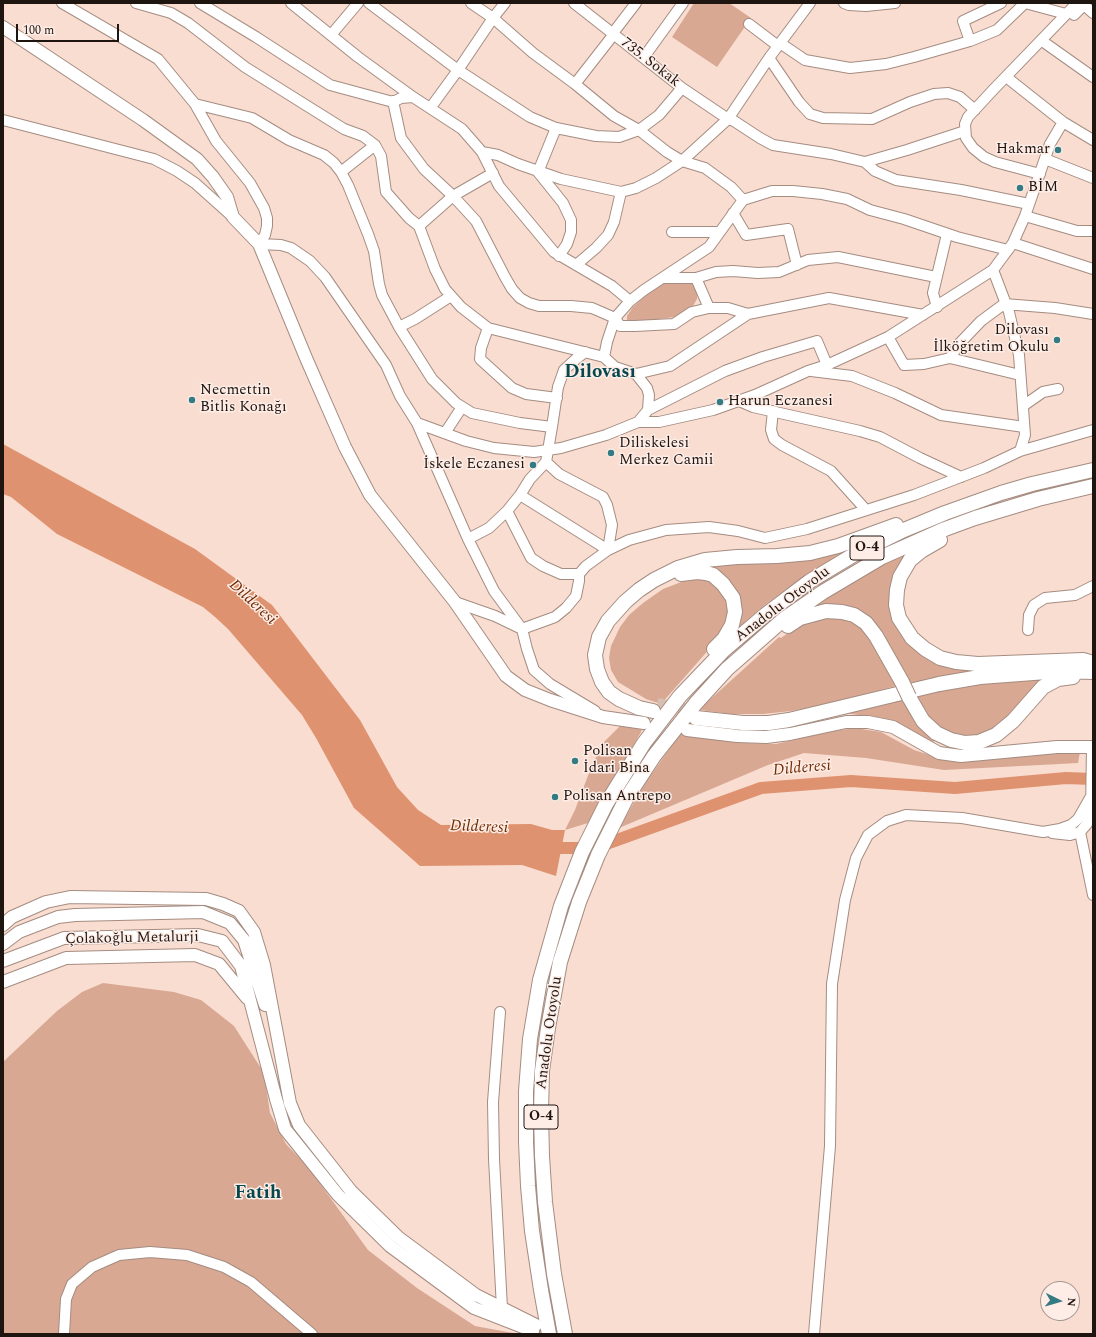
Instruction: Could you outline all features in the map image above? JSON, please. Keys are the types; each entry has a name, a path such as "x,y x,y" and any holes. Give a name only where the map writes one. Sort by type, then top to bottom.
{"highway":[{"name":"Anadolu Otoyolu","path":"541,1330 541,1290 532,1223 526,1142 526,1091 530,1038 540,980 561,906 582,852 606,804 644,743 680,696 724,650 765,615 810,581 855,554 904,530 970,504 1032,484 1093,470"},
{"name":"Anadolu Otoyolu","path":"565,1334 554,1274 545,1202 541,1113 542,1071 549,1021 560,962 579,902 598,855 626,799 654,756 697,711 728,668 784,619 849,576 882,557 945,529 975,518 1038,499 1093,486"},
{"path":"1038,499 1014,512 934,542 920,551 910,560 900,577 896,605 899,618 912,638 925,649 940,658 956,662 978,664 1083,660 1093,664"},
{"path":"680,696 704,660 724,638 732,625 735,612 733,598 723,584 706,572 684,574 658,585 640,598 624,613 610,632 604,648 604,661 607,673 622,694 655,708 629,704 619,699 609,692 602,682 597,670 595,656 599,637 608,621 625,602 654,580 678,568 705,560 810,553 838,546 924,514 970,504"},
{"path":"697,711 784,629 800,618 826,611 842,612 854,615 866,623 876,636 923,721 936,733 951,740 964,743 979,742 996,735 1008,726 1043,687 1058,679 1093,673"},
{"path":"697,711 745,718 790,715 939,680 980,673 1050,666 1093,664"},
{"path":"697,711 743,723 769,723 797,718 939,684 980,678 1060,671 1093,673"}],"main road":[{"path":"3,27 143,120 196,160 213,177 227,197 233,217 259,244 309,365 346,447 370,495 455,602 506,676 525,690 550,700 603,717 644,723"},
{"path":"687,730 737,736 766,737 790,734 846,722 868,722 893,727 939,753 961,756 1057,747 1092,750"},
{"path":"3,925 12,917 46,902 70,897 206,899 239,911 254,932 264,965 290,1103 299,1125 351,1191 398,1238 476,1295 541,1330"},
{"name":"Çolakoğlu Metalurji","path":"3,944 19,932 58,917 75,915 203,912 230,923 244,940 281,1055"},
{"name":"Çolakoğlu Metalurji","path":"3,960 64,938 198,935 222,941 241,966 285,1129 338,1195 390,1246 474,1308 541,1330"},
{"path":"3,982 66,958 195,955 219,964 249,1000"}],"street":[{"path":"136,3 171,13 188,23 245,67 344,129 362,136 375,145 381,156 386,192 409,218 419,226 435,270 445,289 460,307 488,328 604,357 615,367 636,374 670,366 748,314 830,298 923,315"},
{"path":"200,3 330,85 393,102 401,98 413,97"},
{"path":"291,3 413,97 462,129 482,152 499,186 554,252 612,286 630,301"},
{"path":"331,35 358,3"},
{"path":"369,3 458,70 530,117 556,128 596,136 619,137 639,130 659,115 682,88"},
{"path":"471,3 492,18 533,53 575,84 614,116 639,130 667,152 682,160 705,168 731,187 743,200"},
{"path":"430,107 458,70 492,18 505,3"},
{"name":"735. Sokak","path":"574,3 682,88 728,119 734,121 760,138 773,145 831,154 865,162"},
{"path":"575,84 636,3"},
{"path":"644,57 683,3"},
{"path":"482,152 498,155 538,172 561,179 621,192 636,188 656,178 682,160 728,119 769,58 810,3"},
{"path":"844,3 849,5 866,6 895,3"},
{"path":"970,40 963,21 978,8 1001,3"},
{"path":"750,24 805,60 850,68 886,64 914,58 997,30 1025,3 1066,14"},
{"path":"67,4 158,59 195,104 216,141 250,183 264,208 267,218 267,226 265,234 259,244 281,245 291,248 310,261 325,277 386,365 400,396 417,423 468,539 494,591 522,629 534,670 550,684 603,717"},
{"path":"1040,174 995,162 984,157 973,148 966,138 966,124 968,117 978,106 1066,14 1082,4"},
{"path":"1082,4 1093,13"},
{"path":"978,106 1010,80 1082,4"},
{"path":"1045,43 1093,77"},
{"path":"769,58 799,102 810,114 823,118 872,119 910,102 934,94 948,94 960,97 978,106"},
{"path":"1010,80 1063,122 1093,140"},
{"path":"393,102 401,138 424,169 453,196 476,221 505,277 512,289 520,298 539,306 571,306 592,308 615,318 620,326 674,324 692,312 709,308 728,308 748,314"},
{"path":"195,104 252,118 288,140 324,155 334,163 342,172 368,234 374,252 382,295 399,327 432,379 456,403 472,413 520,423 552,427"},
{"path":"3,120 154,159 178,170 233,217"},
{"path":"417,423 466,442 494,448 534,452 561,448 606,435 638,422 659,422 713,410 755,396 808,371 827,365 888,337 993,270 1010,247 1025,216 1050,144 1063,122"},
{"path":"538,172 556,128"},
{"path":"865,162 965,131"},
{"path":"342,172 375,145"},
{"path":"1045,160 1093,178"},
{"path":"865,162 875,171 896,180 961,190 1029,204"},
{"path":"538,172 563,202 571,220 571,232 567,244 559,256"},
{"path":"419,226 453,196 493,173"},
{"path":"604,357 615,318 630,301 709,247 743,200 772,191 793,191 822,194 847,199 870,210 904,219 947,234 1010,247 1093,269"},
{"path":"576,264 596,248 608,234 614,222 621,192"},
{"path":"733,213 746,235 788,229 797,265"},
{"path":"1025,216 1077,232 1093,239"},
{"path":"1077,232 1093,230"},
{"path":"672,232 720,232"},
{"path":"937,307 933,292 947,234"},
{"path":"663,278 696,278 716,272 733,271 758,273 780,272 808,260 838,257 936,277"},
{"path":"993,270 1004,304 1009,312 1019,355 1025,435 1020,451"},
{"path":"696,278 709,308"},
{"path":"399,327 415,319 451,296"},
{"path":"950,358 959,344 981,321 1004,304 1055,308 1093,314"},
{"path":"488,328 481,348 480,359 512,388 526,394 557,398"},
{"path":"888,337 904,366 924,364 950,358 1020,375"},
{"path":"638,422 648,410 725,371 763,357 817,341 827,365"},
{"path":"468,539 489,528 507,511 520,495 530,479 546,462 558,387 564,370 585,352"},
{"path":"808,371 852,376 895,393 940,415 1024,426"},
{"path":"636,374 647,388 649,395 648,410"},
{"path":"1023,406 1043,392 1058,389"},
{"path":"739,401 753,407 860,431 880,437 961,477"},
{"path":"445,433 462,407"},
{"path":"773,411 771,430 774,439 782,445 830,471 866,510"},
{"path":"455,602 495,616 522,629 554,616 566,608 576,596 579,574 586,566 608,550 629,540 666,530 709,528 738,531 765,538 807,529 914,495 984,468 1020,451 1093,430"},
{"path":"546,462 559,474 603,497 607,505 612,524 608,550"},
{"path":"520,495 608,550"},
{"path":"507,511 530,558 561,574 579,574"},
{"path":"1028,630 1029,615 1034,605 1045,598 1075,595 1093,586"},
{"path":"814,1334 830,1146 832,984 845,900 856,858 868,835 887,821 906,815 962,818 1043,832 1070,835 1080,832 1087,824 1090,812 1092,750"},
{"path":"1043,832 1060,829 1071,825 1078,819 1090,798"},
{"path":"1080,832 1093,895"},
{"path":"500,1012 493,1102 494,1159 502,1308"},
{"path":"64,1334 66,1299 72,1284 92,1267 119,1255 150,1252 187,1255 224,1267 251,1282 312,1334"}],"shaded area":[{"path":"694,3 729,3 751,18 717,67 672,37"},
{"path":"667,281 693,282 698,287 697,299 693,306 674,317 630,323 627,320 627,316 633,307 657,286"},
{"path":"850,549 793,584 763,606 736,630 739,618 705,565"},
{"path":"913,549 895,577 909,641 995,668 909,683 884,638 835,605 814,607 832,594 874,569"},
{"path":"697,576 717,583 729,605 729,619 719,638 661,704 646,699 618,682 611,670 609,658 611,646 620,627 629,615 643,603 663,589"},
{"path":"844,616 869,632 899,685 830,704 791,711 763,714 730,714 701,710 704,705 779,637 781,638 805,621"},
{"path":"1060,674 995,731 971,738 943,732 927,718 915,693 943,687"},
{"path":"902,696 935,737 933,743 883,718 843,713"},
{"path":"643,724 641,732 588,823 565,830 575,810 592,765 604,742 621,725"},
{"path":"855,728 881,732 914,750 939,758 1057,751 1080,752 1078,763 944,770 866,758 804,753 768,765 619,828 645,783 681,733 745,743 776,744 828,732"},
{"path":"103,983 174,992 201,1000 234,1026 264,1073 270,1113 286,1144 308,1167 368,1250 417,1288 475,1326 513,1333 529,1334 3,1334 3,1062 57,1011 82,992"}],"water":[{"path":"3,444 195,549 272,605 360,720 397,787 418,810 441,825 531,824 552,830 565,830 556,876 522,865 420,866 354,808 302,715 228,629 215,617 203,607 57,534 11,497 3,494"}],"waterway":[{"name":"Dilderesi","path":"546,848 595,848 761,788 851,781 955,788 1066,778 1093,779"}],"tunnel":[{"path":"657,705 700,713"},
{"path":"538,1332 542,1334"}],"place":[{"name":"Hakmar","path":"1058,150"},
{"name":"BİM","path":"1020,188"},
{"name":"Dilovası İlköğretim Okulu","path":"1057,340"},
{"name":"Necmettin Bitlis Konağı","path":"192,400"},
{"name":"Harun Eczanesi","path":"720,402"},
{"name":"Diliskelesi Merkez Camii","path":"611,453"},
{"name":"İskele Eczanesi","path":"533,465"},
{"name":"Polisan İdari Bina","path":"575,761"},
{"name":"Polisan Antrepo","path":"555,797"}],"district":[{"name":"Dilovası","path":"600,373"},
{"name":"Fatih","path":"258,1194"}]}
